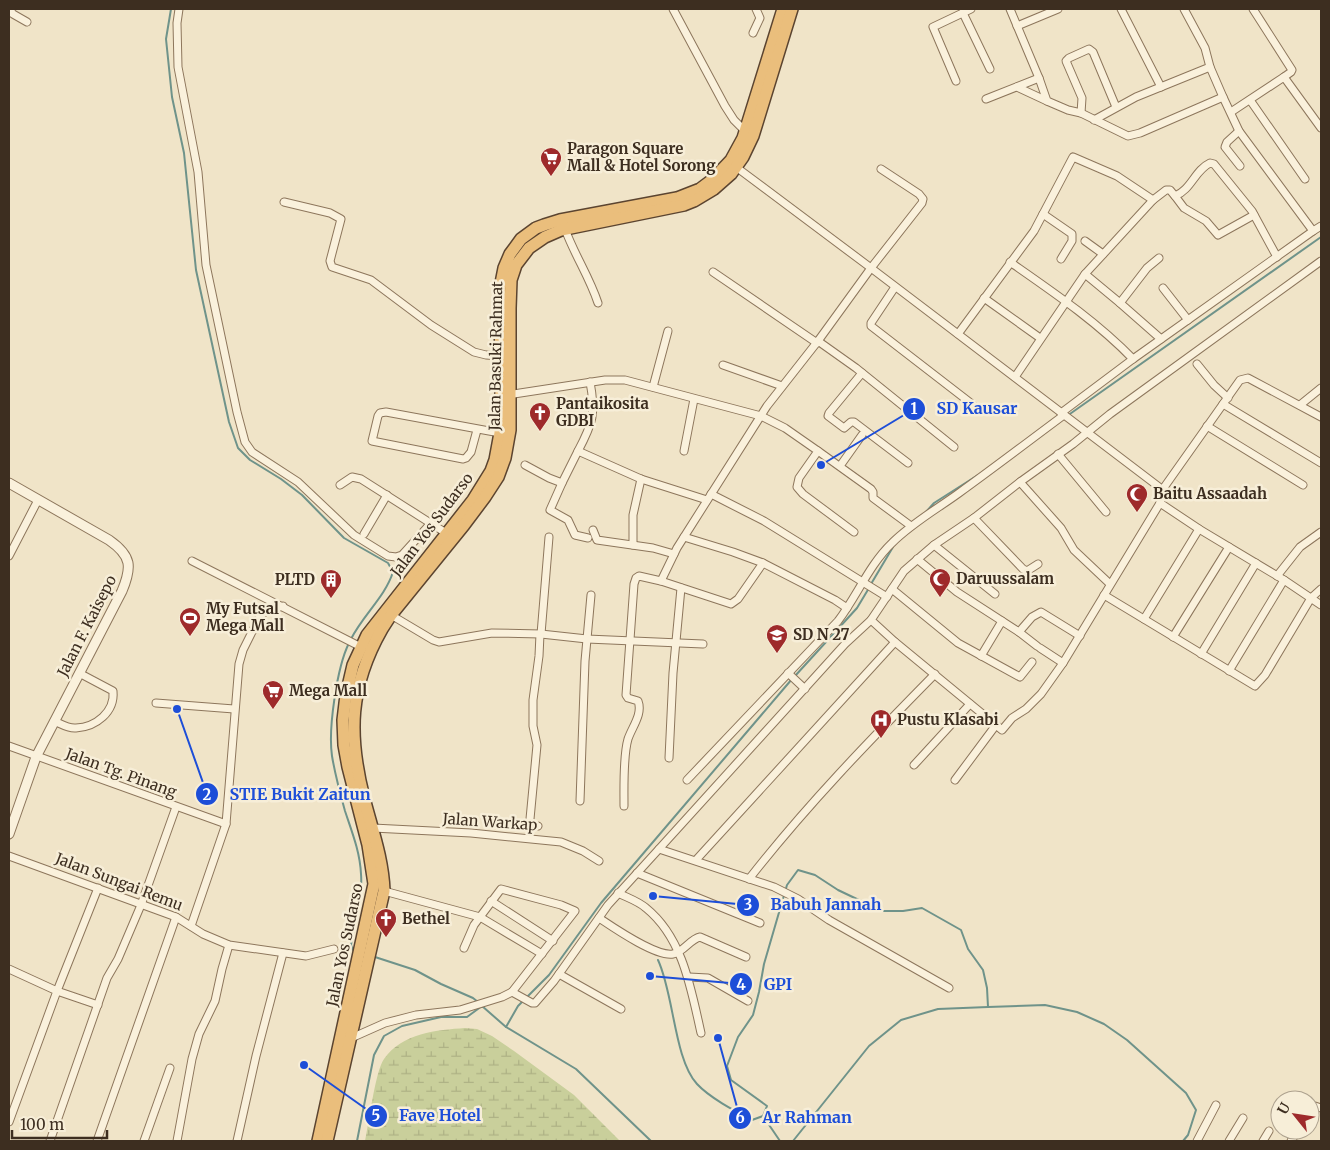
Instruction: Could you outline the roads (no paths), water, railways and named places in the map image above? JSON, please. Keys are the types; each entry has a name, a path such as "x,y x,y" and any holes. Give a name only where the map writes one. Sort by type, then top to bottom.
{"highway":[{"name":"Jalan Yos Sudarso","path":"318,1141 373,892 376,861 348,767 342,733 346,695 353,665 373,626 473,500 490,472 498,450 506,395 501,356 499,301 501,278 510,254 521,239 536,228 560,220 677,198 700,189 712,180 731,160 746,132 783,9"},
{"name":"Jalan Basuki Rahmat","path":"327,1141 384,891 376,861 373,828 364,797 354,748 353,733 361,647 391,615 470,518 498,477 505,458 510,430 506,395 511,280 516,265 536,242 565,229 668,210 694,201 714,189 744,158 753,136 792,9"}],"street":[{"path":"9,9 13,14 27,22"},
{"path":"179,9 177,22 178,67 198,172 206,265 237,412 248,447 258,456 298,482 354,535 388,556 396,557 402,555 431,523"},
{"path":"673,9 725,106 734,120 746,132"},
{"path":"753,33 760,18 756,9"},
{"path":"956,81 934,27 971,9"},
{"path":"1010,9 1047,102"},
{"path":"1017,26 1058,9"},
{"path":"1121,9 1161,87"},
{"path":"1184,9 1205,48 1210,67 1239,131 1313,231"},
{"path":"1231,112 1284,78 1292,70 1253,9"},
{"path":"963,13 990,70"},
{"path":"1081,114 1082,98 1066,61 1089,49 1094,54 1116,107"},
{"path":"1094,120 1116,107 1210,67"},
{"path":"986,99 1039,78"},
{"path":"1284,78 1321,128"},
{"path":"1017,88 1047,102 1081,114 1128,136 1132,136 1224,97"},
{"path":"1250,100 1305,179"},
{"path":"1239,131 1227,142 1225,147 1240,166"},
{"path":"958,334 1034,232 1073,156 1117,176 1152,200"},
{"path":"1175,196 1182,193 1203,167 1212,163 1254,216 1277,257"},
{"path":"736,167 1163,490"},
{"path":"661,581 684,537 761,416 922,203 923,198 919,194 881,169"},
{"path":"1015,377 1065,300 1085,274 1152,200 1168,189 1184,208 1206,221 1218,235 1254,216"},
{"path":"284,202 330,213 341,219 330,262 332,267 371,280 431,325 474,352 501,356"},
{"path":"1043,214 1072,234 1072,241 1061,259"},
{"path":"687,780 790,675 847,608 865,584 869,572 891,544 911,526 959,493 1063,415 1133,359 1321,226"},
{"path":"565,229 571,246 591,283 598,303"},
{"path":"1085,241 1103,254"},
{"path":"1120,303 1147,268 1160,258"},
{"path":"1010,262 1065,300 1106,333 1133,359"},
{"path":"514,993 534,1003 538,1001 618,893 803,687 871,620 885,596 904,571 917,559 1073,444 1085,431 1321,262"},
{"path":"713,272 862,373 954,447"},
{"path":"1085,274 1161,339"},
{"path":"895,287 871,322 871,326 972,404"},
{"path":"1163,288 1188,320"},
{"path":"984,298 1040,338"},
{"path":"653,387 668,331"},
{"path":"1197,364 1225,401 1321,463"},
{"path":"723,365 782,386"},
{"path":"862,373 828,416 844,428 851,422 854,422 908,463"},
{"path":"871,620 1002,730 1012,718 1032,704 1063,664 1160,503 1163,490 1240,380 1248,378 1321,417"},
{"path":"506,395 615,379 653,387 761,416 785,428 840,466 871,489 873,498 911,526"},
{"path":"588,538 575,535 568,520 550,510 589,428 594,411 590,382"},
{"path":"1300,405 1321,388"},
{"path":"684,452 694,399"},
{"path":"477,430 471,452 463,459 372,441 378,416 380,413 386,412 500,433"},
{"path":"1207,426 1303,485"},
{"path":"840,466 862,435"},
{"path":"578,451 641,479 709,497 764,521 885,596"},
{"path":"818,451 799,478 797,487 803,494 854,532"},
{"path":"1058,454 1106,512"},
{"path":"525,465 562,483"},
{"path":"340,485 348,478 356,478 387,495 446,533"},
{"path":"633,545 633,515 641,479"},
{"path":"1020,482 1061,528 1074,550 1110,584"},
{"name":"Jalan F. Kaisepo","path":"9,484 110,540 123,551 128,563 128,575 122,591 36,757 9,834"},
{"path":"364,534 387,495"},
{"path":"9,556 38,500"},
{"path":"1160,503 1321,605"},
{"path":"974,518 1023,569 1027,571 1038,564"},
{"path":"1144,619 1199,529"},
{"path":"593,530 597,540 633,545 674,554"},
{"path":"1277,576 1300,547 1321,532"},
{"path":"538,826 531,824 530,818 537,745 533,700 539,656 549,537"},
{"path":"684,537 763,563 847,608"},
{"path":"934,545 996,594"},
{"path":"1173,637 1229,547"},
{"path":"917,559 957,592 1002,620 1063,664"},
{"path":"192,561 361,647"},
{"path":"624,806 628,740 637,720 639,708 638,701 628,698 626,695 635,580 639,576 661,581 734,604 763,563"},
{"path":"1201,654 1256,563"},
{"path":"1229,671 1284,580"},
{"path":"669,758 673,673 681,588"},
{"path":"892,589 949,637 1020,677 1032,662"},
{"path":"1104,595 1253,686 1265,675 1311,598 1321,589"},
{"path":"580,801 587,639 591,595"},
{"path":"191,926 226,824 238,664 252,629 260,616 282,606"},
{"path":"1019,632 1032,617 1041,612 1080,636"},
{"path":"391,615 432,640 439,642 492,633 540,634 587,639 703,644"},
{"path":"981,656 1002,620"},
{"path":"696,860 895,642"},
{"path":"54,721 67,727 80,728 99,721 111,707 113,691 79,673"},
{"path":"749,879 780,839 817,798 935,674"},
{"path":"790,675 803,687"},
{"path":"156,703 234,709"},
{"path":"914,764 970,704"},
{"path":"955,780 996,726"},
{"name":"Jalan Tg. Pinang","path":"9,746 226,824"},
{"path":"50,1141 107,978 118,959 141,905 176,807"},
{"name":"Jalan Warkap","path":"373,828 471,833 560,842 583,851 600,861"},
{"path":"659,849 774,887 806,903 829,920 948,988"},
{"name":"Jalan Sungai Remu","path":"9,856 176,917 203,934 229,945 308,956 334,949"},
{"path":"637,873 760,923"},
{"path":"9,1122 57,991 98,888"},
{"path":"340,1043 376,1026 399,1019 474,1007 514,993 575,912 574,910 501,889 472,928 464,948"},
{"path":"384,891 480,917 542,954"},
{"path":"618,893 647,908 664,928 678,952 689,977 701,1033"},
{"path":"491,901 553,941"},
{"path":"97,1141 176,917"},
{"path":"598,918 650,948 664,953 678,952 700,937 746,957"},
{"path":"177,1141 192,1059 199,1034 215,1001 229,945"},
{"path":"237,1141 256,1056 283,953"},
{"path":"9,969 57,991 98,1005"},
{"path":"559,974 621,1009"},
{"path":"689,977 708,978 748,1001"},
{"path":"144,1141 170,1068"},
{"path":"1197,1141 1216,1105"},
{"path":"1229,1141 1243,1118"},
{"path":"1262,1141 1269,1131"}],"waterway":[{"path":"171,9 166,39 172,97 184,153 196,270 229,422 238,448 250,460 281,479 302,495 344,538 388,563 393,572 385,590 351,639"},
{"path":"1067,416 1321,237"},
{"path":"925,513 934,503 978,475"},
{"path":"871,584 893,547"},
{"path":"795,676 857,608 869,588"},
{"path":"349,643 334,698 331,744 338,784 360,866 361,892 351,945 353,950"},
{"path":"526,998 549,975 601,903 792,679"},
{"path":"763,1116 767,1106 731,1080 727,1066 738,1037 753,1015 764,964 787,885 798,870 815,875 838,890 882,911 903,911 922,908 961,930 968,949 983,970 987,988 988,1007 1045,1005 1077,1012 1104,1024 1127,1040 1186,1093 1196,1110 1188,1135 1183,1141"},
{"path":"375,957 415,970 478,1002"},
{"path":"658,960 668,990 683,1059 689,1073 702,1089 731,1108 752,1120 763,1116"},
{"path":"357,1141 374,1055 384,1036 402,1026 441,1017 467,1017 482,1006 506,1027 523,1001"},
{"path":"793,1141 869,1046 901,1020 938,1009 988,1007"},
{"path":"506,1027 576,1069 651,1141"},
{"path":"763,1116 780,1141"}],"place":[{"name":"Paragon Square Mall & Hotel Sorong","path":"551,177"},
{"name":"Pantaikosita GDBI","path":"540,432"},
{"name":"SD Kausar","path":"821,465"},
{"name":"Baitu Assaadah","path":"1137,513"},
{"name":"Daruussalam","path":"940,598"},
{"name":"PLTD","path":"331,599"},
{"name":"My Futsal Mega Mall","path":"190,637"},
{"name":"SD N 27","path":"777,654"},
{"name":"STIE Bukit Zaitun","path":"177,709"},
{"name":"Mega Mall","path":"273,710"},
{"name":"Pustu Klasabi","path":"881,739"},
{"name":"Babuh Jannah","path":"653,896"},
{"name":"Bethel","path":"386,938"},
{"name":"GPI","path":"650,976"},
{"name":"Ar Rahman","path":"718,1038"},
{"name":"Fave Hotel","path":"304,1065"}]}
